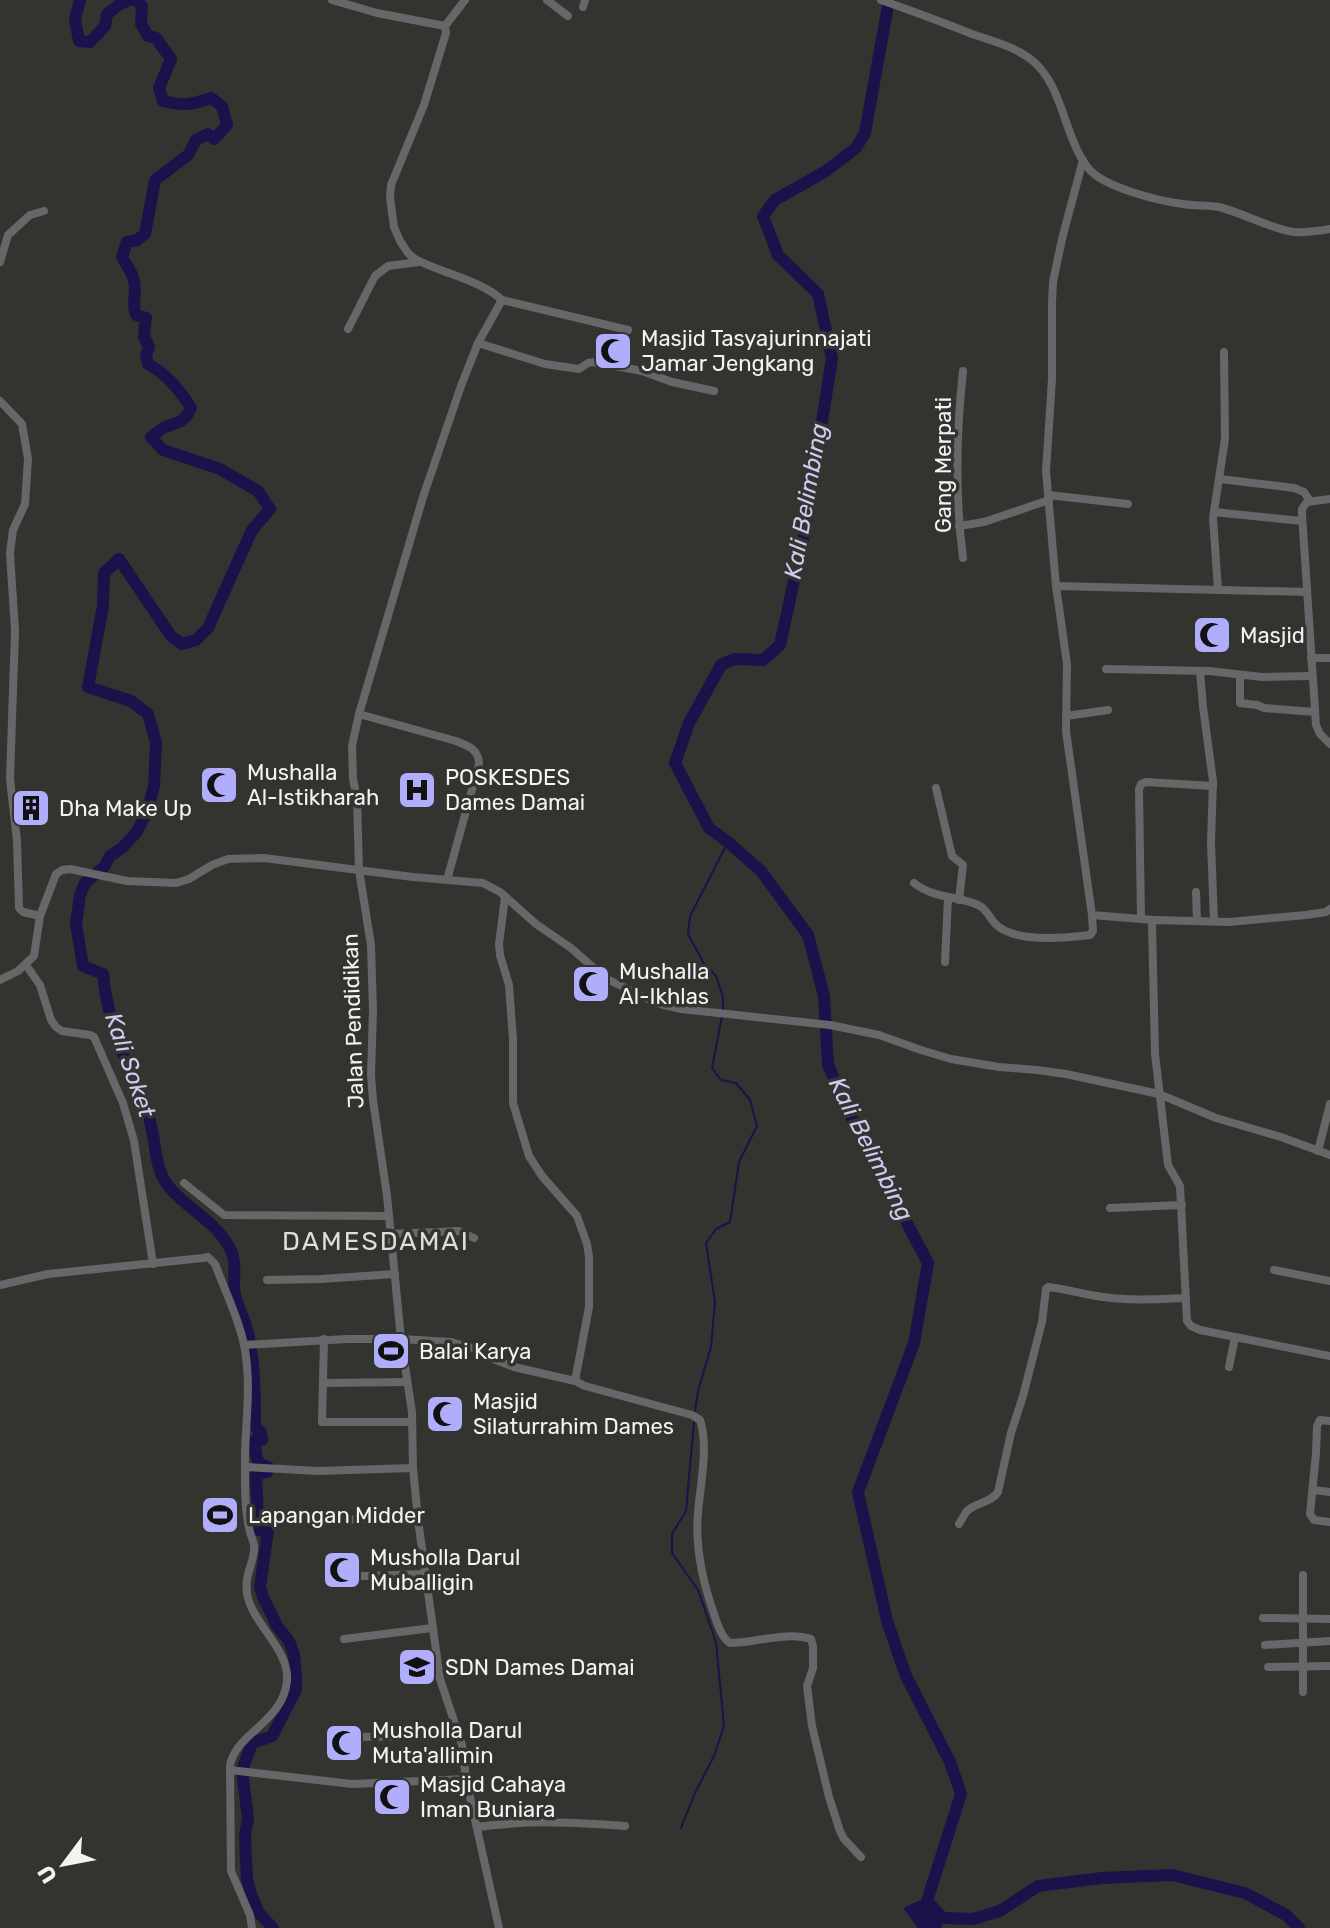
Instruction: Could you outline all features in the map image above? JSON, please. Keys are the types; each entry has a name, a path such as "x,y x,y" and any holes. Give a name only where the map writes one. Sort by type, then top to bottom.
{"street":[{"path":"332,0 377,13 445,26"},
{"path":"465,0 445,26 446,33 431,85 391,185 394,227 408,253 502,300 628,330"},
{"path":"547,0 568,16"},
{"path":"881,0 1011,48 1033,62 1049,82 1083,160 1096,177 1105,182 1164,200 1224,208 1290,232 1330,229"},
{"path":"914,883 928,892 980,906 999,927 1017,935 1090,935 1093,931 1068,741 1067,664 1056,586 1047,446 1052,379 1053,282 1083,160"},
{"path":"0,262 8,235 30,215 44,211"},
{"path":"348,329 375,276 388,266 420,261"},
{"name":"Jalan Pendidikan","path":"499,1928 466,1779 464,1754 442,1689 418,1520 412,1422 373,1100 372,955 359,870 352,746 423,497 478,343 502,300"},
{"path":"478,343 558,367 579,369 594,362 642,371 714,391"},
{"path":"1218,590 1214,512 1226,429 1224,352"},
{"name":"Gang Merpati","path":"963,371 957,434 959,526 963,558"},
{"path":"0,401 22,424 28,459 25,504 13,530 10,553 15,631 10,779 17,841 19,908 40,916"},
{"path":"1220,479 1294,488 1304,492 1310,501"},
{"path":"959,526 984,522 1048,497 1128,504"},
{"path":"1330,499 1307,502 1302,509 1315,712 1318,730 1330,744"},
{"path":"1214,512 1302,521"},
{"path":"1056,586 1307,592"},
{"path":"1311,658 1330,658"},
{"path":"1106,669 1312,676"},
{"path":"1200,671 1213,786 1211,843 1214,921"},
{"path":"1240,675 1240,703 1315,712"},
{"path":"1066,716 1108,710"},
{"path":"359,714 456,741 476,751 479,764 447,880"},
{"path":"1141,919 1141,784 1213,786"},
{"path":"936,788 952,856 963,865 959,900"},
{"path":"0,980 26,965 34,956 40,916 56,874 66,869 127,881 176,883 228,859 264,858 483,883 571,948 605,978 656,1003 681,1009 828,1024 879,1035 951,1059 1066,1074 1159,1094 1216,1118 1330,1155"},
{"path":"1196,892 1197,921"},
{"path":"505,897 499,944 509,985 513,1103 529,1156 577,1216 589,1257 589,1307 575,1381"},
{"path":"945,962 948,898"},
{"path":"1092,915 1214,921 1330,913"},
{"path":"1153,920 1155,1054 1168,1165 1180,1183 1186,1318 1191,1326 1200,1330 1330,1354"},
{"path":"26,965 43,991 56,1027 94,1037 123,1103 139,1165 153,1264"},
{"path":"1318,1151 1330,1104"},
{"path":"184,1183 224,1215 389,1216"},
{"path":"1110,1208 1182,1205"},
{"path":"391,1234 459,1231 474,1238"},
{"path":"0,1285 48,1274 208,1257 213,1260 244,1345 249,1403 245,1467 248,1524 254,1550 246,1576 246,1592 281,1658 287,1681 282,1700 275,1711 234,1752 230,1770 231,1871 250,1915 252,1928"},
{"path":"1274,1270 1330,1281"},
{"path":"267,1280 395,1274"},
{"path":"959,1524 966,1512 993,1499 998,1492 1042,1322 1048,1287 1134,1300 1185,1298"},
{"path":"1229,1367 1235,1337"},
{"path":"244,1345 324,1339 451,1342 514,1367 575,1381 700,1420 704,1438 697,1545 701,1571 716,1620 723,1637 730,1643 802,1636 811,1639 813,1668 807,1686 819,1757 840,1831 861,1857"},
{"path":"324,1339 322,1422 412,1422"},
{"path":"324,1383 407,1382"},
{"path":"1330,1421 1320,1420 1317,1424 1310,1516 1316,1521 1330,1522"},
{"path":"245,1467 318,1471 413,1468"},
{"path":"1313,1490 1330,1492"},
{"path":"323,1522 418,1520"},
{"path":"334,1577 426,1574"},
{"path":"1303,1575 1303,1692"},
{"path":"1263,1618 1330,1619"},
{"path":"344,1639 432,1628"},
{"path":"1265,1645 1330,1641"},
{"path":"1268,1667 1330,1666"},
{"path":"351,1737 459,1736"},
{"path":"230,1770 352,1784 466,1779"},
{"path":"477,1827 528,1821 625,1826"}],"shaded area":[{"path":"923,1899 943,1926 940,1928 918,1928 903,1908"}],"waterway":[{"name":"Kali Soket","path":"80,0 75,19 79,41 90,42 105,26 107,14 130,0"},
{"name":"Kali Soket","path":"136,0 142,6 141,24 148,36 156,38 171,59 159,88 163,101 187,104 211,98 222,106 227,125 214,139 208,134 196,140 188,155 155,180 145,234 127,242 122,257 134,280 136,315 146,318 144,336 149,347 146,355 148,364 172,383 191,408 183,420 151,437 163,450 220,469 258,491 270,509 252,530 208,628 196,640 182,644 171,636 119,559 104,573 103,606 88,687 131,701 148,714 156,743 154,786 147,812 136,833 85,883 76,924 83,966 103,974 113,1024 152,1127 164,1179 177,1195 220,1233 232,1253 235,1295 252,1353 255,1426 262,1440 255,1440 256,1455 259,1463 268,1467 267,1472 256,1475 258,1515 255,1523 258,1530 268,1531 260,1587 277,1626 289,1641 296,1675 296,1690 272,1736 252,1743 242,1770 248,1819 245,1835 247,1879 259,1913 273,1928"},
{"name":"Kali Belimbing","path":"889,0 865,133 856,148 826,171 775,200 763,216 778,255 818,294 832,358 805,530 780,645 763,660 734,659 721,665 689,723 675,763 709,828 761,871 808,935 824,996 828,1065 848,1111 928,1263 914,1343 858,1492 887,1621 906,1676 950,1762 961,1794 927,1901 943,1918 973,1919 1000,1911 1038,1886 1102,1878 1172,1875 1245,1893 1286,1915 1299,1928"},
{"path":"723,1010 723,997 716,976 703,962 688,934 690,916 728,842"},
{"path":"695,1411 711,1347 715,1302 706,1243 716,1229 730,1222 739,1162 757,1126 750,1100 736,1083 721,1080 712,1068 722,1016"},
{"path":"681,1828 714,1756 724,1726 716,1642 698,1590 672,1553 672,1534 686,1511 694,1422"}],"place":[{"name":"Masjid Tasyajurinnajati Jamar Jengkang","path":"613,351"},
{"name":"Masjid","path":"1212,635"},
{"name":"Mushalla Al-Istikharah","path":"219,785"},
{"name":"POSKESDES Dames Damai","path":"417,790"},
{"name":"Dha Make Up","path":"31,808"},
{"name":"Mushalla Al-Ikhlas","path":"591,984"},
{"name":"Balai Karya","path":"391,1351"},
{"name":"Masjid Silaturrahim Dames","path":"445,1414"},
{"name":"Lapangan Midder","path":"220,1515"},
{"name":"Musholla Darul Muballigin","path":"342,1570"},
{"name":"SDN Dames Damai","path":"417,1667"},
{"name":"Musholla Darul Muta'allimin","path":"344,1743"},
{"name":"Masjid Cahaya Iman Buniara","path":"392,1797"}],"district":[{"name":"DAMESDAMAI","path":"376,1241"}]}
